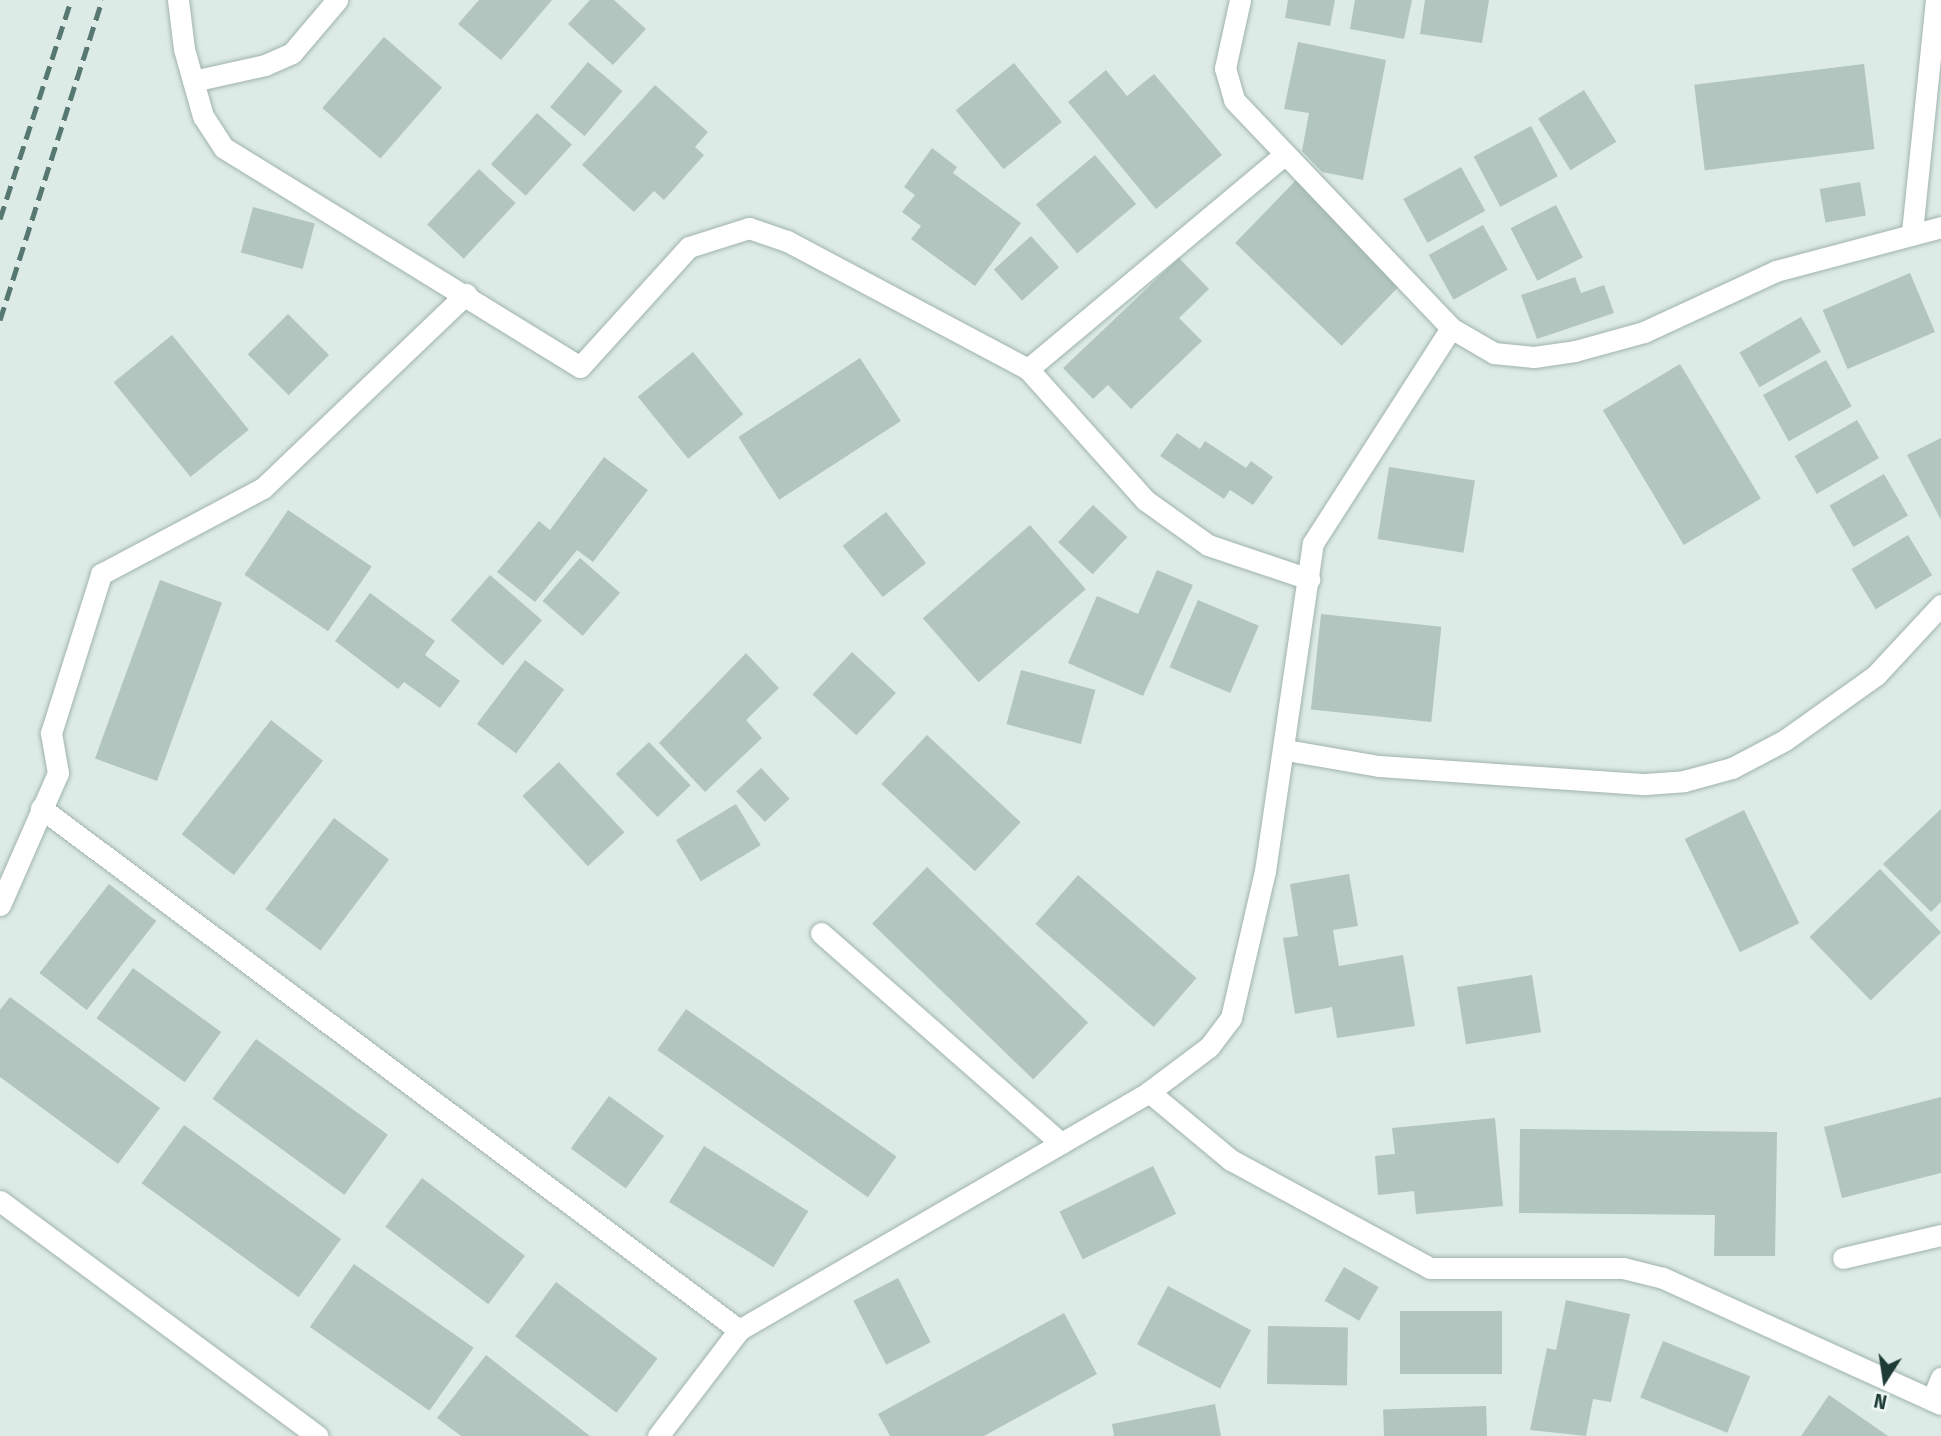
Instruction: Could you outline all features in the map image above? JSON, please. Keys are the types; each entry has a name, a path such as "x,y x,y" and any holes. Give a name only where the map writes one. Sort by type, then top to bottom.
{"street":[{"path":"178,0 193,81 203,116 224,148 466,293 580,367 689,247 749,228 787,241 1028,369 1144,500 1208,545 1309,579"},
{"path":"193,81 265,65 292,53 337,0"},
{"path":"1240,0 1226,68 1234,100 1451,328 1494,352 1534,356 1575,351 1644,332 1776,271 1913,232 1941,227"},
{"path":"1913,232 1937,0"},
{"path":"1028,369 1284,155"},
{"path":"0,905 58,773 51,733 101,574 263,488 466,293"},
{"path":"658,1436 739,1330 1149,1092 1209,1047 1231,1018 1265,871 1286,750 1313,543 1451,328"},
{"path":"1286,750 1379,766 1645,784 1684,782 1732,768 1785,740 1876,675 1941,606"},
{"path":"41,808 739,1330"},
{"path":"821,933 1061,1143"},
{"path":"1149,1092 1231,1160 1430,1268 1623,1268 1662,1278 1937,1402 1941,1378"},
{"path":"0,1201 318,1436"},
{"path":"1843,1258 1941,1236"}],"building":[{"path":"479,0 552,0 501,60 458,24"},
{"path":"590,0 614,0 646,29 613,65 568,24"},
{"path":"1288,0 1335,0 1330,26 1285,18"},
{"path":"1355,0 1412,0 1404,39 1350,29"},
{"path":"1425,0 1489,0 1482,43 1420,34"},
{"path":"384,37 442,88 380,158 322,108"},
{"path":"1298,42 1386,60 1363,180 1322,172 1302,151 1309,113 1284,109"},
{"path":"588,62 622,91 585,136 550,107"},
{"path":"1014,63 1062,122 1004,169 956,110"},
{"path":"1864,64 1874,149 1705,170 1694,85"},
{"path":"1106,70 1127,96 1154,74 1222,155 1156,209 1068,102"},
{"path":"655,85 708,132 695,147 704,155 664,200 654,191 634,212 582,165"},
{"path":"1584,90 1616,142 1571,170 1538,119"},
{"path":"537,113 572,144 526,196 491,164"},
{"path":"1531,126 1558,176 1500,207 1474,157"},
{"path":"932,148 957,167 953,173 1021,223 975,286 911,239 921,226 902,212 915,195 904,187"},
{"path":"1095,155 1136,204 1077,254 1036,204"},
{"path":"1461,167 1485,211 1428,243 1403,199"},
{"path":"479,169 516,203 464,259 427,225"},
{"path":"1297,179 1403,282 1342,346 1235,243"},
{"path":"1860,182 1866,215 1826,223 1820,189"},
{"path":"1556,205 1583,258 1537,281 1511,228"},
{"path":"253,207 315,224 303,269 241,252"},
{"path":"1483,225 1508,270 1453,300 1429,255"},
{"path":"1031,236 1059,267 1022,301 994,269"},
{"path":"1179,258 1209,289 1179,318 1202,341 1131,409 1108,385 1093,399 1063,368"},
{"path":"1910,273 1935,332 1848,369 1823,310"},
{"path":"1575,277 1581,293 1604,285 1614,313 1537,339 1521,295"},
{"path":"288,314 329,355 289,395 248,354"},
{"path":"1801,317 1821,352 1760,387 1740,352"},
{"path":"172,335 249,430 190,477 114,382"},
{"path":"693,352 743,414 688,459 638,397"},
{"path":"860,358 901,421 779,500 738,437"},
{"path":"1826,360 1852,406 1789,441 1763,395"},
{"path":"1680,364 1761,499 1684,545 1603,410"},
{"path":"1857,420 1879,458 1817,494 1795,456"},
{"path":"1177,433 1200,449 1205,441 1246,468 1251,461 1273,477 1253,505 1230,490 1224,499 1160,456"},
{"path":"1941,438 1941,520 1907,455"},
{"path":"604,457 648,490 593,562 577,550 535,602 497,572 539,521 550,530"},
{"path":"1389,467 1475,481 1464,553 1378,539"},
{"path":"1884,474 1908,516 1853,547 1829,506"},
{"path":"1093,505 1127,537 1093,574 1058,542"},
{"path":"288,510 372,566 328,631 244,575"},
{"path":"886,512 926,563 883,597 843,546"},
{"path":"1030,525 1086,589 979,682 923,618"},
{"path":"1908,535 1932,575 1876,609 1851,569"},
{"path":"580,558 620,593 583,636 543,601"},
{"path":"1157,570 1193,585 1143,696 1068,663 1097,596 1138,614"},
{"path":"490,575 542,620 503,666 451,620"},
{"path":"160,580 222,603 157,781 95,759"},
{"path":"370,593 435,641 425,655 460,681 440,708 404,682 398,689 335,641"},
{"path":"1198,600 1259,626 1230,693 1169,667"},
{"path":"1321,614 1441,627 1431,722 1311,709"},
{"path":"852,652 896,693 856,735 812,694"},
{"path":"746,653 779,688 746,720 762,738 705,792 659,743"},
{"path":"525,660 564,689 516,753 477,724"},
{"path":"1021,670 1095,690 1081,744 1007,724"},
{"path":"271,720 323,761 234,875 182,834"},
{"path":"927,735 1021,822 975,871 881,784"},
{"path":"649,742 691,785 658,817 616,774"},
{"path":"559,762 624,832 588,866 522,796"},
{"path":"761,768 790,799 765,822 736,791"},
{"path":"736,804 761,845 701,881 676,840"},
{"path":"1941,809 1941,902 1931,912 1883,864"},
{"path":"1744,810 1799,923 1740,952 1685,839"},
{"path":"334,818 389,860 320,951 265,909"},
{"path":"927,867 1088,1023 1033,1079 872,924"},
{"path":"1880,869 1941,932 1871,1000 1810,937"},
{"path":"1349,874 1358,926 1333,930 1339,966 1403,955 1415,1026 1337,1038 1332,1007 1295,1014 1283,938 1298,936 1290,884"},
{"path":"1078,875 1196,978 1154,1027 1035,924"},
{"path":"109,884 156,921 87,1010 39,973"},
{"path":"133,968 221,1032 185,1082 97,1018"},
{"path":"1532,975 1541,1032 1466,1044 1457,987"},
{"path":"10,997 160,1108 118,1164 0,1077 0,1010"},
{"path":"686,1009 897,1156 868,1197 657,1050"},
{"path":"256,1039 388,1135 344,1195 213,1099"},
{"path":"609,1096 664,1136 626,1189 571,1149"},
{"path":"1941,1097 1941,1173 1842,1198 1824,1127"},
{"path":"1495,1118 1503,1206 1416,1214 1414,1191 1378,1195 1375,1156 1395,1154 1392,1128"},
{"path":"184,1125 341,1239 299,1297 142,1183"},
{"path":"1520,1129 1777,1132 1775,1256 1714,1256 1715,1215 1519,1213"},
{"path":"704,1146 808,1211 773,1267 669,1202"},
{"path":"1153,1166 1176,1214 1083,1259 1060,1212"},
{"path":"422,1178 525,1256 488,1304 385,1227"},
{"path":"354,1264 474,1348 429,1411 310,1327"},
{"path":"1344,1267 1379,1287 1359,1321 1324,1301"},
{"path":"898,1278 931,1342 886,1365 853,1301"},
{"path":"556,1282 657,1358 617,1413 515,1336"},
{"path":"1168,1286 1251,1330 1220,1388 1137,1344"},
{"path":"1566,1300 1630,1314 1611,1402 1593,1399 1586,1436 1530,1430 1547,1348 1556,1350"},
{"path":"1400,1311 1502,1311 1502,1374 1400,1374"},
{"path":"1064,1313 1097,1374 984,1436 890,1436 878,1414"},
{"path":"1268,1326 1348,1327 1347,1385 1267,1384"},
{"path":"1663,1341 1750,1376 1727,1433 1640,1398"},
{"path":"486,1355 590,1436 461,1436 437,1418"},
{"path":"1829,1395 1888,1436 1801,1436"},
{"path":"1215,1404 1221,1436 1114,1436 1112,1424"},
{"path":"1486,1406 1487,1436 1384,1436 1383,1410"}],"railway":[{"path":"0,219 71,0"},
{"path":"0,320 102,0"}]}
